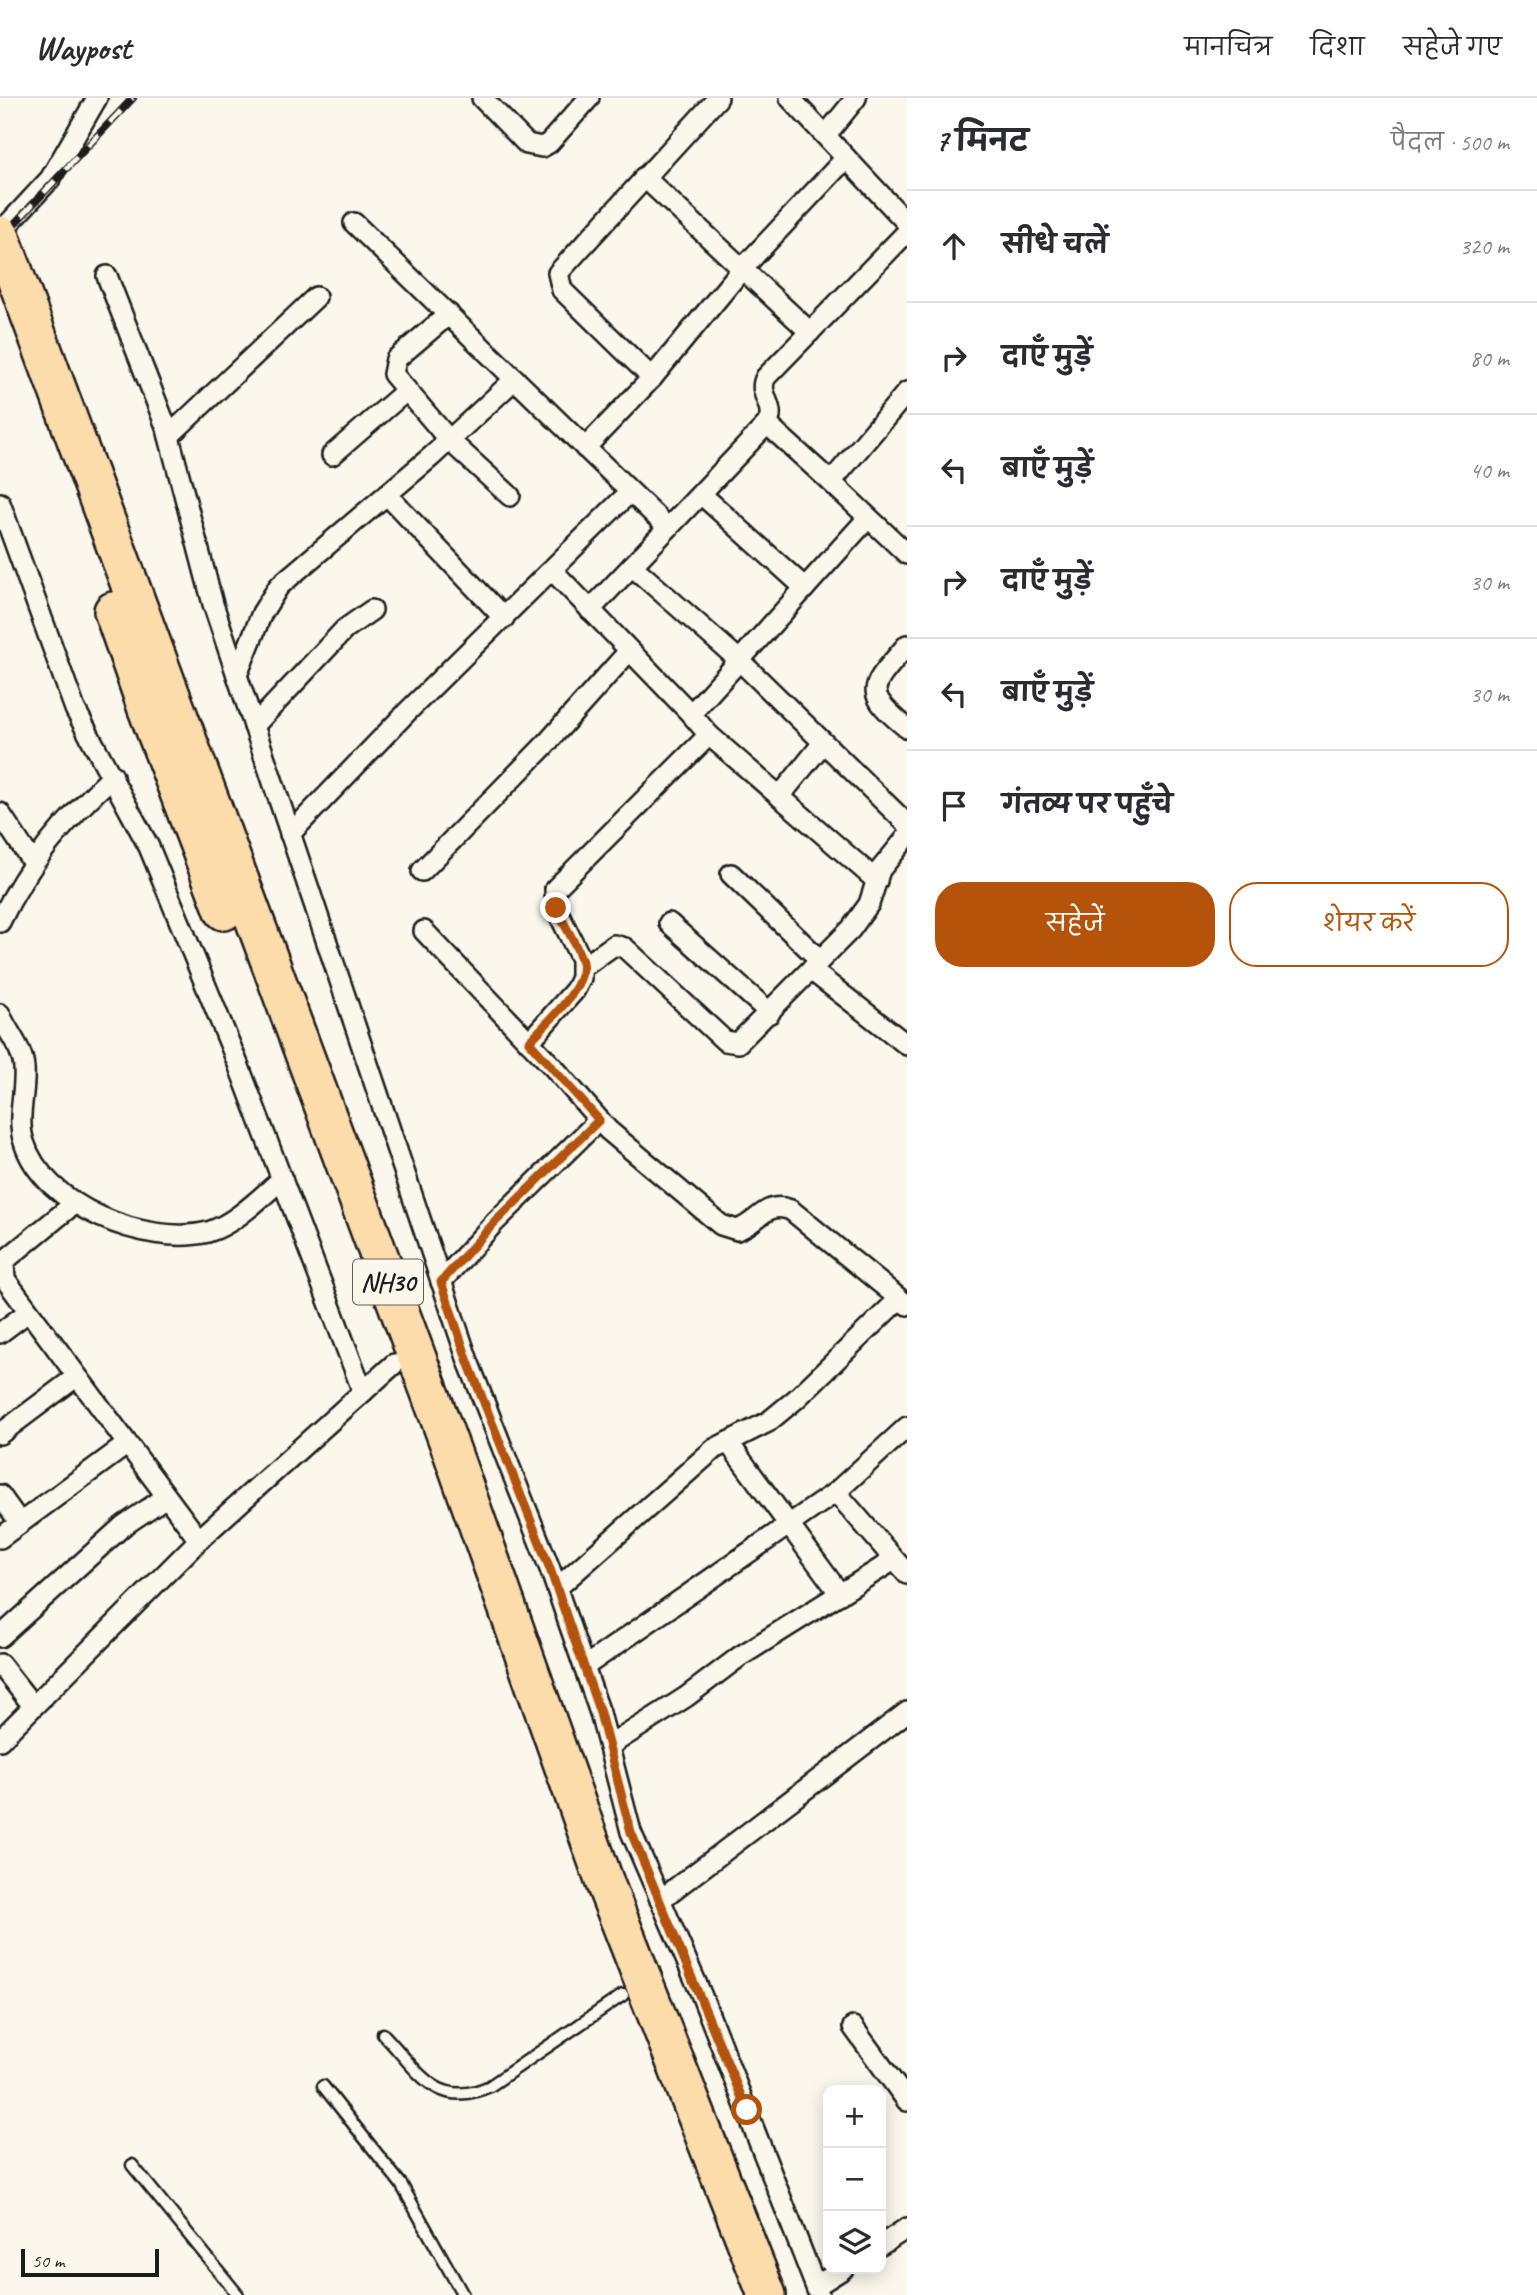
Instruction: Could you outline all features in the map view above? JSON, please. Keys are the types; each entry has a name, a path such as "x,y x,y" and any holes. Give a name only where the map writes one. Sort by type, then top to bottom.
{"highway":[{"name":"NH30","path":"4,245 462,1478 606,1886 767,2295"},
{"name":"NH30","path":"0,303 147,709 394,1364 623,1995 742,2295"}],"street":[{"path":"4,245 50,179 97,98"},
{"path":"482,98 527,144 536,148 549,144 589,98"},
{"path":"652,377 562,290 558,282 563,264 718,98"},
{"path":"790,98 907,223"},
{"path":"826,135 856,98"},
{"path":"585,448 652,377 742,269 846,158"},
{"path":"644,177 810,331"},
{"path":"354,223 668,528"},
{"path":"590,610 767,424 771,410 762,382 907,232"},
{"path":"107,276 143,361 169,436 213,604 468,1362 557,1588 584,1667 609,1746 631,1832 706,2007 818,2290 837,2274"},
{"path":"169,436 316,297"},
{"path":"449,314 396,359 393,374 450,440 510,496"},
{"path":"237,676 270,597 450,440 515,379"},
{"path":"332,455 406,391"},
{"path":"831,482 907,393"},
{"path":"767,424 907,554"},
{"path":"290,834 631,492"},
{"path":"701,494 805,588"},
{"path":"387,495 504,618"},
{"path":"0,503 6,539 75,709 149,847 363,1392"},
{"path":"691,714 868,518"},
{"path":"632,566 739,660 907,824"},
{"path":"553,571 709,735 877,881"},
{"path":"254,726 345,629 372,610"},
{"path":"907,645 878,680 875,691 882,708 907,728"},
{"path":"422,871 545,745 629,651"},
{"path":"583,967 556,908 555,889 709,735"},
{"path":"780,796 823,743"},
{"path":"0,922 33,863 56,831 113,776"},
{"path":"0,813 33,863"},
{"path":"529,1042 575,990 583,967 614,945 625,948 725,1041 734,1043 744,1040 863,914 888,859 907,837"},
{"path":"731,874 816,965 907,1045"},
{"path":"669,923 770,1013"},
{"path":"424,931 599,1120 721,1225 737,1230 766,1209 783,1207 792,1210 900,1299"},
{"path":"0,1014 24,1065 23,1142 37,1168 56,1189 75,1203 142,1232 167,1236 189,1235 225,1224 282,1180"},
{"path":"441,1282 494,1223 599,1120"},
{"path":"75,1203 4,1263 5,1279 125,1445 199,1540"},
{"path":"557,1588 697,1462 728,1442 768,1422 796,1399 900,1299 907,1279"},
{"path":"0,1332 28,1312"},
{"path":"0,1740 199,1540 394,1364"},
{"path":"0,1434 76,1377"},
{"path":"584,1667 836,1492 907,1427"},
{"path":"728,1442 840,1594"},
{"path":"0,1538 125,1445"},
{"path":"836,1492 907,1574"},
{"path":"0,1494 20,1523"},
{"path":"0,1637 123,1527 166,1497"},
{"path":"609,1746 686,1697 739,1657 894,1560"},
{"path":"0,1664 33,1706"},
{"path":"660,1899 907,1712"},
{"path":"853,2028 907,2101"},
{"path":"886,2242 907,2228"}],"lane":[{"path":"383,2034 432,2085 444,2093 471,2095 490,2086 623,1995"},
{"path":"323,2086 401,2184 463,2295"},
{"path":"132,2165 238,2295"}],"railway":[{"path":"0,239 133,98"}],"route":[{"path":"556,908 581,959 581,978 575,990 529,1042 599,1120 494,1223 441,1282 468,1362 550,1569 600,1713 631,1832 701,1994 747,2110"}]}
